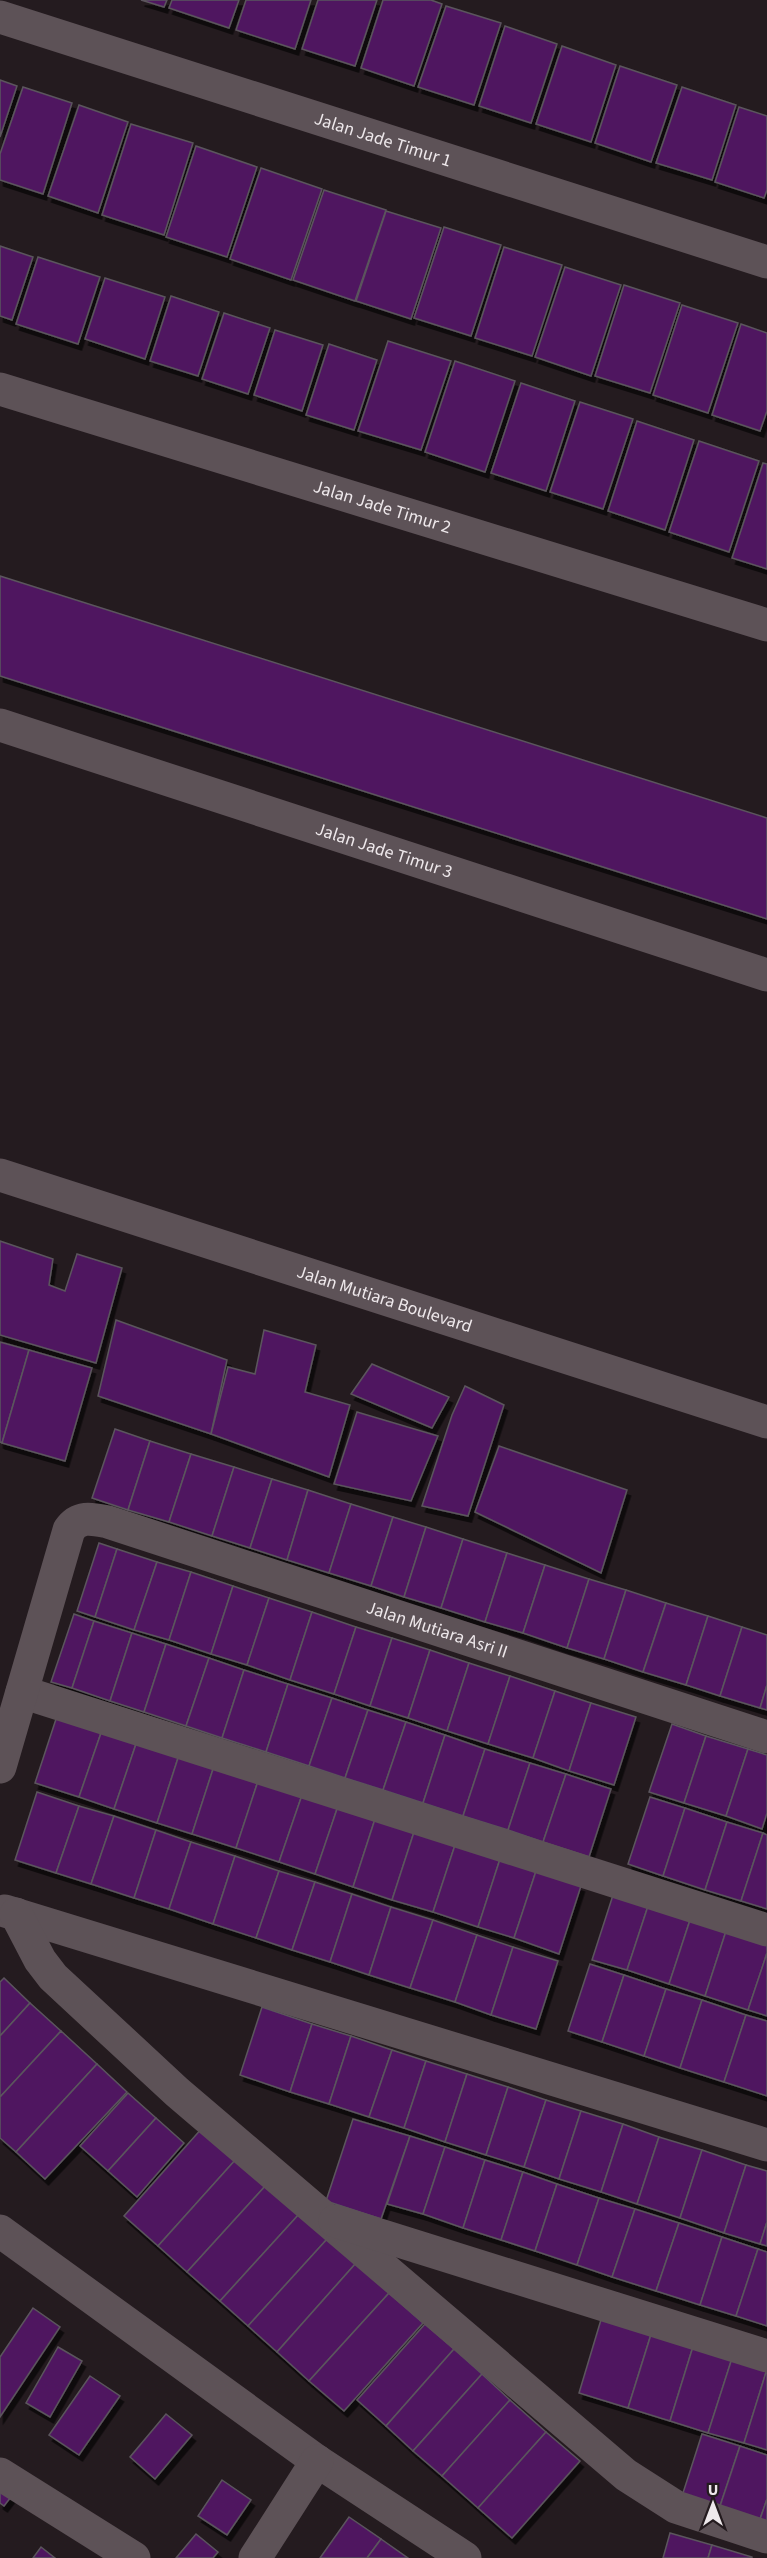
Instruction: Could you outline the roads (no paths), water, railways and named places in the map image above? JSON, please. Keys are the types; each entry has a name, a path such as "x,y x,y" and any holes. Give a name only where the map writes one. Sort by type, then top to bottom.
{"street":[{"name":"Jalan Jade Timur 1","path":"0,17 767,262"},
{"name":"Jalan Jade Timur 2","path":"0,389 767,625"},
{"name":"Jalan Jade Timur 3","path":"0,725 767,975"},
{"name":"Jalan Mutiara Boulevard","path":"0,1175 767,1422"},
{"name":"Jalan Mutiara Asri II","path":"0,1767 69,1530 74,1522 82,1519 108,1522 767,1737"},
{"path":"22,1692 767,1930"},
{"path":"8,1912 767,2145"},
{"path":"8,1912 53,1977 177,2092 626,2475 676,2507 767,2537"},
{"path":"322,2217 767,2356"},
{"path":"0,2231 317,2461 465,2558"},
{"path":"255,2558 317,2461"},
{"path":"0,2474 134,2558"}]}
